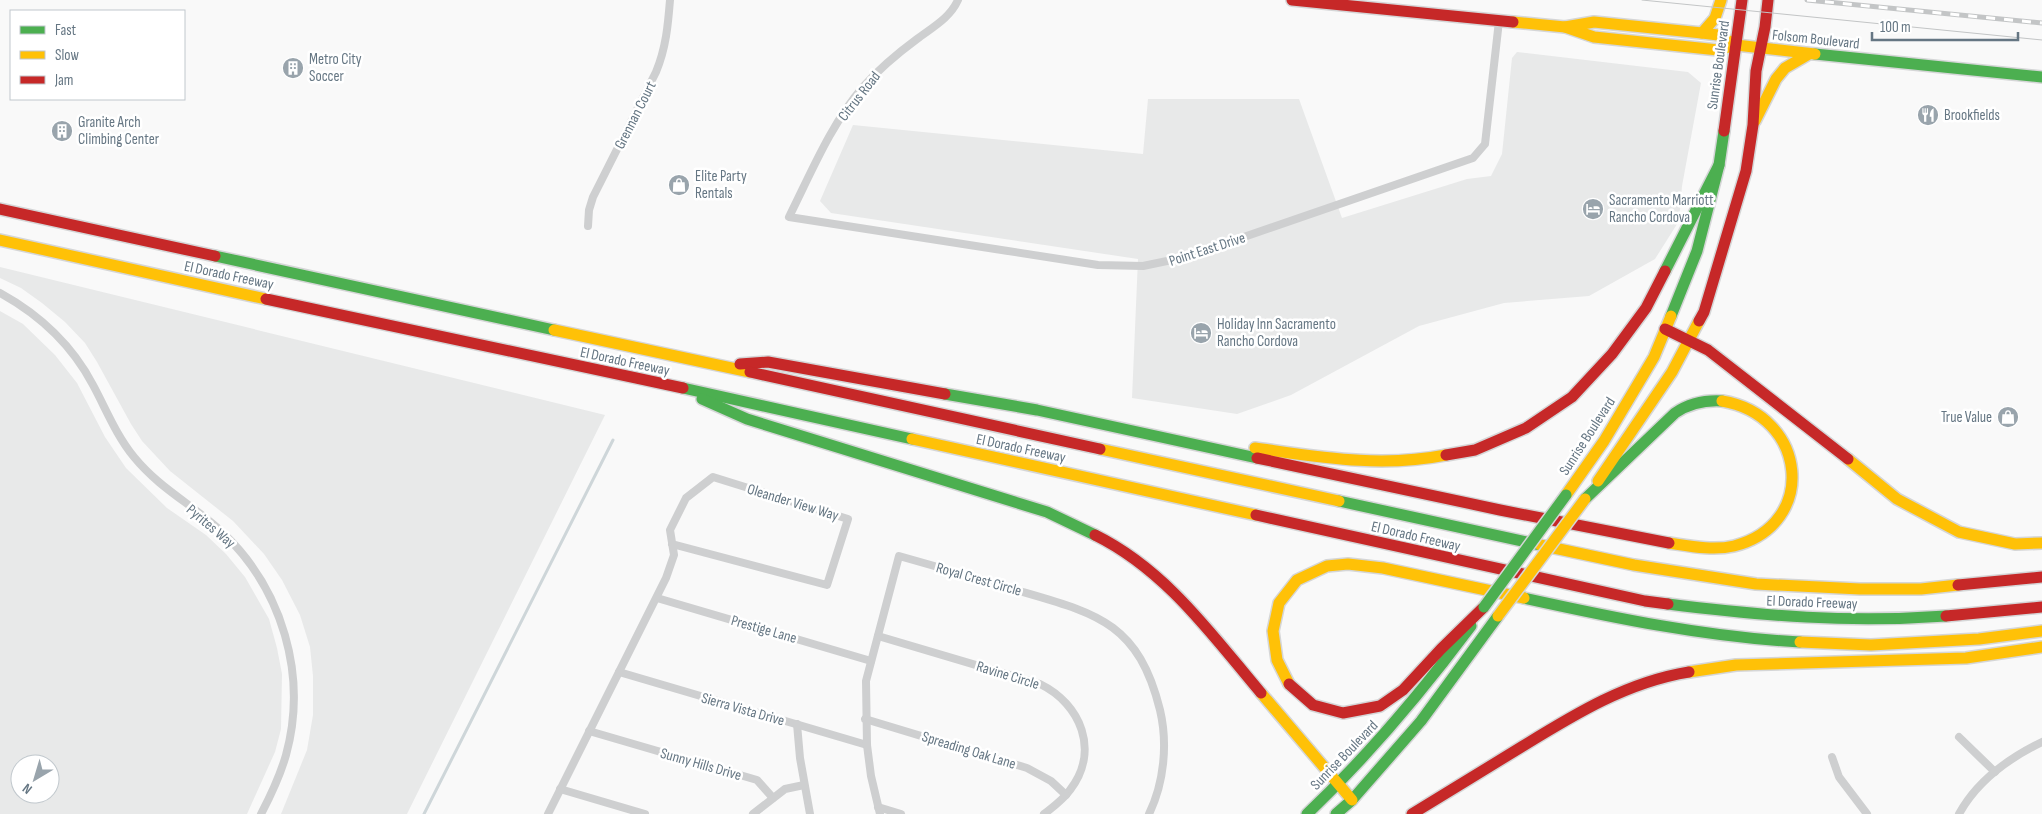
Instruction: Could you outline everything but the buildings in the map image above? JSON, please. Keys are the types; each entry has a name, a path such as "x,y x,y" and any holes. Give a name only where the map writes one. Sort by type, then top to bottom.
{"main road":[{"name":"Folsom Boulevard","path":"1292,0 1565,27 1594,37 1708,49 1718,50 1736,45 2042,77"},
{"path":"1702,33 1713,24 1719,14 1721,0"},
{"name":"Sunrise Boulevard","path":"1307,814 1339,785 1407,710 1604,441 1654,357 1697,251 1719,165 1742,0"},
{"path":"1336,814 1352,800 1421,720 1630,435 1672,372 1690,340 1704,312 1711,285 1728,237 1746,170 1753,125 1756,71 1768,0"},
{"name":"Folsom Boulevard","path":"1565,27 1594,22 1718,34 1736,45"},
{"path":"1753,125 1778,76 1785,68 1809,54"},
{"path":"1160,435 1351,461 1416,461 1475,450 1526,428 1572,397 1612,354 1646,308 1719,165"},
{"name":"El Dorado Freeway","path":"0,209 1634,565 1756,584 1860,590 1921,589 2042,577"},
{"name":"El Dorado Freeway","path":"0,240 527,356 651,381 682,388 706,397 1644,601 1751,615 1859,620 1967,616 2042,607"},
{"path":"1665,329 1708,350 1755,384 1897,499 1959,532 2015,544 2042,543"},
{"path":"724,366 768,362 994,404 1037,410 1512,512 1666,543 1717,548 1732,547 1755,539 1777,519 1789,497 1792,482 1790,462 1784,442 1776,429 1757,412 1733,402 1702,402 1682,408 1584,499"},
{"path":"706,397 747,419 1047,512 1119,547 1153,573 1183,601 1352,800"},
{"path":"1484,607 1404,688 1382,705 1359,712 1333,712 1303,699 1283,678 1275,659 1273,628 1279,604 1287,591 1310,571 1329,565 1351,563 1383,568 1633,622 1748,638 1872,646 1979,639 2042,631"},
{"path":"1412,814 1577,713 1635,685 1664,676 1736,666 1966,658 2042,648"}],"street":[{"name":"Grennan Court","path":"588,226 589,210 593,197 663,55 667,38 670,0"},
{"name":"Citrus Road","path":"789,217 828,139 862,87 897,54 940,23 955,8 958,0"},
{"name":"Point East Drive","path":"789,217 1098,265 1143,266 1186,257 1473,158 1486,144 1499,21"},
{"name":"Pyrites Way","path":"0,293 29,310 59,337 82,366 112,423 134,456 161,485 204,517 239,549 258,574 274,604 290,653 294,704 292,728 286,754 276,784 261,814"},
{"name":"Oleander View Way","path":"548,814 671,568 674,555 672,544 670,530 686,498 713,477 848,518 828,585 672,544"},
{"name":"Royal Crest Circle","path":"879,810 867,745 865,719 866,681 899,556 1078,608 1107,623 1128,642 1145,666 1155,691 1162,717 1163,765 1158,789 1148,814"},
{"name":"Prestige Lane","path":"657,598 871,661"},
{"name":"Ravine Circle","path":"878,636 1040,684 1058,694 1076,714 1084,737 1082,764 1078,778 1066,795 1044,814"},
{"name":"Sierra Vista Drive","path":"619,672 867,745"},
{"name":"Spreading Oak Lane","path":"865,719 1026,768 1051,781 1066,795"},
{"path":"797,724 804,785 810,814"},
{"name":"Sunny Hills Drive","path":"589,731 757,780 773,798"},
{"path":"1959,737 1967,747 1995,772"},
{"path":"1959,814 1971,794 1995,772 2020,753 2042,742"},
{"path":"1832,757 1840,777 1867,814"},
{"path":"752,814 785,790 804,785"},
{"path":"559,790 625,811 644,814"},
{"path":"879,810 901,814"}],"shaded area":[{"path":"1517,52 1688,72 1701,83 1682,186 1679,221 1655,259 1589,296 1504,303 1419,326 1291,395 1237,414 1132,398 1138,259 831,213 820,201 853,125 1143,154 1148,99 1299,99 1342,218 1467,179 1491,176 1502,154 1512,58"},
{"path":"0,267 605,415 407,814 281,814 307,750 313,715 313,676 310,647 300,615 282,580 264,554 233,521 170,471 142,441 85,343 65,322 42,303 21,288 0,278"},
{"path":"0,311 23,324 55,355 77,383 105,437 126,468 167,508 206,535 226,554 245,577 269,619 282,674 281,729 275,752 247,814 0,814"}],"waterway":[{"path":"424,814 613,440"}],"tram line":[{"path":"1642,0 2042,40"}],"railway":[{"path":"1807,0 2042,23"}],"traffic: fast":[{"path":"1815,54 2042,77"},
{"path":"1671,316 1697,251 1719,165 1724,131"},
{"path":"1665,271 1719,165"},
{"path":"215,256 554,330"},
{"path":"683,388 912,439"},
{"path":"945,394 1037,410 1257,458"},
{"path":"702,399 747,419 1047,512 1095,535"},
{"path":"1585,499 1675,413 1698,403 1722,401"},
{"path":"1484,607 1566,495"},
{"path":"1339,501 1540,545"},
{"path":"1524,598 1695,631 1800,642"},
{"path":"1668,604 1807,617 1875,619 1946,616"},
{"path":"1336,814 1352,800 1421,721 1498,616"},
{"path":"1307,814 1351,770 1393,723 1471,626"}],"traffic: slow":[{"path":"1702,33 1715,18 1721,0"},
{"path":"1513,22 1565,27 1594,37 1718,50 1736,45"},
{"path":"1565,27 1594,22 1702,33 1718,35 1736,45 1815,54"},
{"path":"1755,121 1776,79 1785,68 1809,54"},
{"path":"0,240 266,299"},
{"path":"1566,495 1604,441 1654,357 1671,316"},
{"path":"1598,481 1672,372 1699,321"},
{"path":"554,330 750,372"},
{"path":"1669,543 1709,548 1734,546 1761,534 1780,516 1790,494 1792,470 1786,447 1772,426 1750,410 1722,401"},
{"path":"912,439 1256,515"},
{"path":"1255,448 1327,458 1374,461 1422,459 1446,455"},
{"path":"1100,449 1339,501"},
{"path":"1848,459 1897,499 1959,532 2015,544 2042,543"},
{"path":"1498,616 1585,499"},
{"path":"1540,545 1634,565 1756,584 1860,589 1921,589 1958,585"},
{"path":"1289,684 1277,660 1273,631 1279,603 1297,580 1327,566 1348,564 1383,568 1524,598"},
{"path":"1800,642 1871,645 1979,639 2042,631"},
{"path":"1689,672 1736,665 1966,658 2042,647"},
{"path":"1261,693 1352,800"}],"traffic: jam":[{"path":"1292,0 1513,22"},
{"path":"1724,131 1742,0"},
{"path":"1699,321 1704,312 1746,171 1753,125 1756,71 1765,27 1768,0"},
{"path":"0,209 215,256"},
{"path":"1446,455 1475,450 1526,428 1572,397 1612,354 1646,308 1665,271"},
{"path":"266,299 683,388"},
{"path":"1665,329 1708,350 1848,459"},
{"path":"740,364 768,362 945,394"},
{"path":"750,372 1100,449"},
{"path":"1257,458 1500,510 1669,543"},
{"path":"1256,515 1645,601 1668,604"},
{"path":"1095,535 1121,549 1166,585 1206,627 1261,693"},
{"path":"1958,585 2042,577"},
{"path":"1289,684 1313,705 1343,713 1380,706 1403,690 1484,607"},
{"path":"1946,616 2042,607"},
{"path":"1412,814 1582,711 1644,683 1689,672"}],"place":[{"name":"Metro City Soccer","path":"293,68"},
{"name":"Brookfields","path":"1928,115"},
{"name":"Granite Arch Climbing Center","path":"62,131"},
{"name":"Elite Party Rentals","path":"679,185"},
{"name":"Sacramento Marriott Rancho Cordova","path":"1593,209"},
{"name":"Holiday Inn Sacramento Rancho Cordova","path":"1201,333"},
{"name":"True Value","path":"2008,417"}]}
